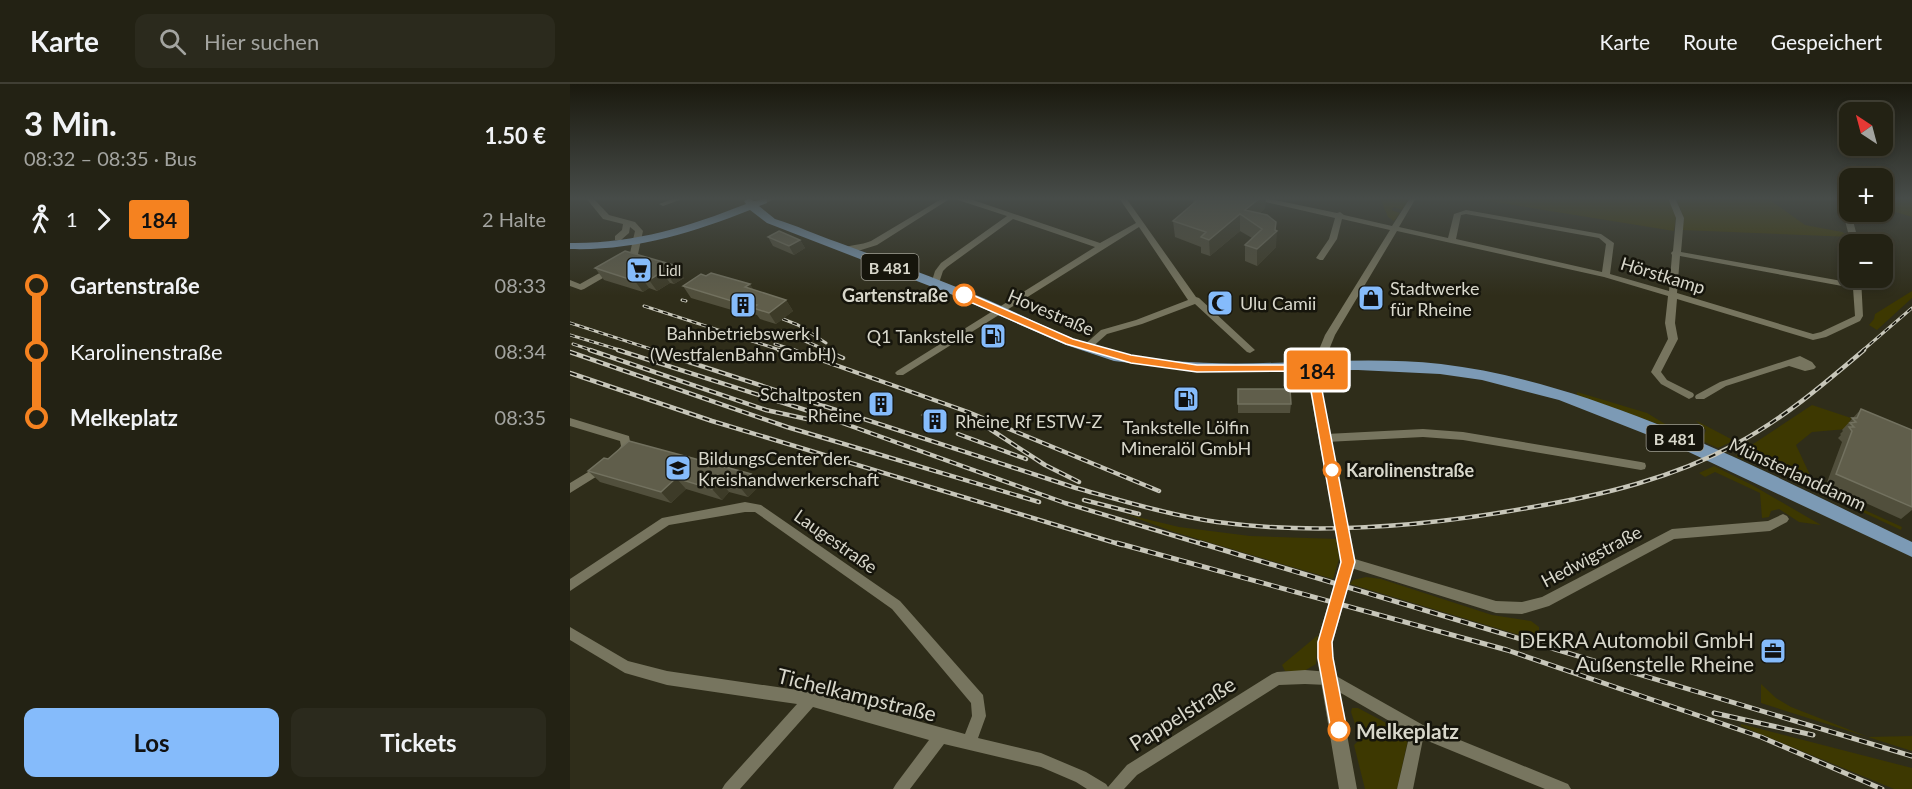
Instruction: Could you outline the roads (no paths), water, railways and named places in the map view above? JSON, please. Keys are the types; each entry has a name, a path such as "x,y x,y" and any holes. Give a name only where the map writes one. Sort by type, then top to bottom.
{"main road":[{"path":"570,239 638,238 662,231"},
{"path":"570,246 604,246 670,231"},
{"name":"Hovestraße","path":"800,231 1001,310 1086,348 1112,355 1175,366 1214,369 1317,367"},
{"name":"Münsterlanddamm","path":"1317,367 1439,369 1499,379 1576,399 1646,425 1912,549"}],"street":[{"path":"618,238 626,231"},
{"path":"570,283 581,287 615,268 634,254 639,231"},
{"path":"845,249 861,248 894,231"},
{"path":"935,284 939,271 944,266 992,231"},
{"path":"1056,231 1101,246"},
{"path":"900,373 1127,231"},
{"path":"1144,231 1194,300 1250,351"},
{"path":"1320,258 1333,239 1335,231"},
{"path":"1348,789 1329,680 1325,642 1348,562 1315,385 1317,367 1330,335 1393,231"},
{"name":"Hörstkamp","path":"1414,231 1606,275 1777,328 1814,337 1857,319 1859,316 1857,288"},
{"path":"1452,239 1454,231"},
{"path":"1572,231 1600,236 1610,243 1606,275"},
{"path":"1678,231 1670,323 1673,339 1656,372 1664,382 1689,395 1694,394 1700,397 1723,384 1790,363"},
{"path":"1675,253 1839,279"},
{"path":"1086,348 1104,332 1138,322 1194,300"},
{"path":"570,422 625,439 626,447 619,456 570,489"},
{"path":"1326,438 1423,433 1463,436 1641,466"},
{"name":"Laugestraße","path":"570,586 666,521 745,507 757,508 896,604 978,700 978,716 969,742"},
{"name":"Hedwigstraße","path":"1348,562 1496,607 1522,608 1545,602 1672,534 1770,526 1783,519"},
{"name":"Tichelkampstraße","path":"570,633 625,667 668,678 811,699 941,736 1041,760 1081,777 1101,789"},
{"name":"Pappelstraße","path":"1114,789 1132,770 1277,679 1305,677 1329,680"},
{"path":"1329,680 1418,730 1563,789"},
{"path":"730,789 811,699"},
{"path":"1405,789 1418,730"},
{"path":"901,789 941,736"}],"railway":[{"path":"682,300 686,301"},
{"path":"644,306 783,351 779,350"},
{"path":"1862,351 1912,308"},
{"path":"783,319 798,325 826,343"},
{"path":"570,323 657,351"},
{"path":"782,331 828,351"},
{"path":"570,335 623,351"},
{"path":"573,344 594,351"},
{"path":"775,344 797,351"},
{"path":"590,350 766,410 807,419"},
{"path":"618,350 812,412 1065,503 1205,545"},
{"path":"652,350 1076,488 1181,516 1217,522 1296,528 1376,527 1494,514 1585,497 1663,476 1712,456 1770,424 1834,376 1864,350"},
{"path":"793,350 968,412 1159,491"},
{"path":"824,350 843,358"},
{"path":"570,352 787,427 1039,502"},
{"path":"570,373 712,421 1122,545"},
{"path":"976,420 1045,465 1079,482"},
{"path":"958,434 1026,459"},
{"path":"1084,500 1139,514"},
{"path":"1117,543 1507,650 1761,737 1882,789"},
{"path":"1200,543 1912,756"},
{"path":"1714,713 1813,735"}],"place":[{"name":"Lidl","path":"639,270"},
{"name":"Gartenstraße","path":"964,295"},
{"name":"Stadtwerke für Rheine","path":"1371,298"},
{"name":"Ulu Camii","path":"1220,303"},
{"name":"Bahnbetriebswerk I (WestfalenBahn GmbH)","path":"743,305"},
{"name":"Q1 Tankstelle","path":"993,336"},
{"name":"Tankstelle Lölfin Mineralöl GmbH","path":"1186,399"},
{"name":"Schaltposten Rheine","path":"881,404"},
{"name":"Rheine Rf ESTW-Z","path":"935,421"},
{"name":"BildungsCenter der Kreishandwerkerschaft","path":"678,468"},
{"name":"Karolinenstraße","path":"1332,470"},
{"name":"DEKRA Automobil GmbH Außenstelle Rheine","path":"1773,651"},
{"name":"Melkeplatz","path":"1339,730"}]}
